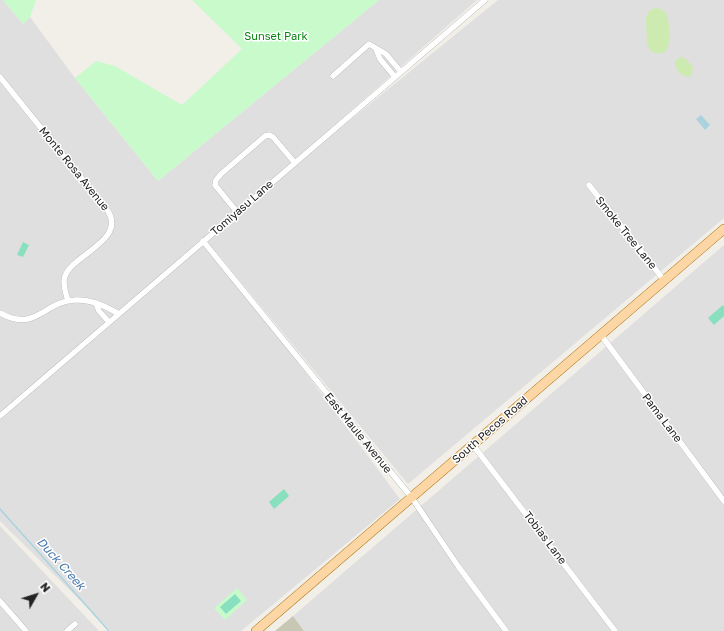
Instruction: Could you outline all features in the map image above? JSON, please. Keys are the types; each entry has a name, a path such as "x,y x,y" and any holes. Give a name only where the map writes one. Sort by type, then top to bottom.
{"main road":[{"name":"South Pecos Road","path":"256,631 724,229"}],"street":[{"name":"Tomiyasu Lane","path":"0,416 485,0"},
{"path":"333,76 369,44 386,54 401,72"},
{"path":"376,49 380,59 395,77"},
{"name":"Monte Rosa Avenue","path":"0,77 108,211 111,218 111,228 108,235 76,263 65,276 64,282 68,301"},
{"path":"238,212 215,185 216,180 265,136 269,134 274,137 295,163"},
{"name":"Smoke Tree Lane","path":"588,185 664,280"},
{"name":"East Maule Avenue","path":"203,242 412,498 458,566 506,631"},
{"path":"0,313 8,318 23,320 37,316 60,303 75,300 96,303 119,314"},
{"path":"96,303 98,311 109,322"},
{"name":"Pama Lane","path":"601,335 724,502"},
{"name":"Tobias Lane","path":"473,445 615,631"},
{"path":"0,601 26,631"},
{"path":"67,631 75,624"}],"shaded area":[{"path":"0,0 3,0 23,24 30,17 75,78 158,181 379,0 477,0 217,228 498,0 724,0 724,218 408,484 212,247 400,499 241,631 111,631 0,521"},
{"path":"724,245 724,631 304,631 293,616"},
{"path":"0,526 99,631 0,631"},
{"path":"293,616 304,631 275,631"}],"green space":[{"path":"3,0 36,0 30,17 23,24"},
{"name":"Sunset Park","path":"192,0 379,0 158,181 75,78 96,61 115,66 182,105 242,49"},
{"path":"655,8 662,9 668,18 669,43 664,52 659,54 652,52 647,45 646,17 649,11"},
{"path":"680,57 686,59 693,67 692,74 689,77 681,74 675,64 675,61"},
{"path":"23,242 29,245 23,257 17,255"},
{"path":"723,305 724,316 714,325 708,318"},
{"path":"284,489 289,496 274,509 269,502"},
{"path":"237,588 247,600 225,620 214,608"},
{"path":"235,594 241,601 226,614 220,607"}],"water":[{"path":"701,115 710,125 705,130 696,119"}],"waterway":[{"name":"Duck Creek","path":"0,509 109,631"}]}
